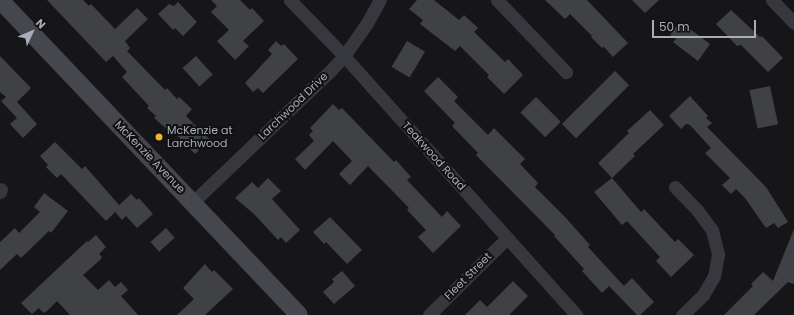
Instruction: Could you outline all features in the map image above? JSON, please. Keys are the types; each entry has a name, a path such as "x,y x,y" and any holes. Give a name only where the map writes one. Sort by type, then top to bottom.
{"main road":[{"name":"McKenzie Avenue","path":"0,0 300,315"}],"street":[{"name":"Teakwood Road","path":"290,0 344,56 576,315"},
{"name":"Larchwood Drive","path":"193,202 344,56 367,23 380,0"},
{"path":"497,0 566,72"},
{"path":"772,0 794,23"},
{"path":"675,187 698,211 712,230 718,254 714,276 703,295 682,315"},
{"name":"Fleet Street","path":"429,315 507,238"}],"building":[{"path":"47,0 83,0 89,6 91,4 115,29 137,8 148,19 125,41 130,48 127,51 165,90 167,88 177,99 179,97 192,109 186,116 210,140 195,154 172,130 170,132 154,118 156,116 147,108 149,106 122,77 127,72 113,56 106,62"},
{"path":"211,0 240,0 250,10 252,8 264,21 243,41 249,46 235,60 217,41 229,30 211,12 217,6"},
{"path":"417,0 434,0 459,20 464,15 478,28 474,32 505,62 508,59 523,75 504,94 487,77 489,75 460,46 455,51 420,24 423,20 409,9"},
{"path":"545,0 587,0 628,43 613,57 604,47 602,48 591,37 592,36 570,14 565,19"},
{"path":"632,0 659,0 645,13"},
{"path":"178,2 197,22 183,36 175,28 173,30 158,14 169,4 174,6"},
{"path":"731,10 760,37 762,36 783,58 768,72 741,45 737,46 716,24"},
{"path":"679,23 684,28 686,26 710,44 698,61 673,42 676,39 670,35"},
{"path":"276,41 281,46 284,44 298,59 263,93 258,88 253,92 245,83 272,54 268,50"},
{"path":"407,41 425,52 410,78 392,67"},
{"path":"0,56 31,88 17,102 37,124 23,138 10,124 17,118 1,101 6,97 0,92"},
{"path":"196,56 213,75 199,87 183,68"},
{"path":"615,71 629,85 576,138 562,124"},
{"path":"438,77 458,97 454,101 488,135 494,128 525,159 520,164 538,183 535,187 566,218 590,245 588,247 624,286 632,278 654,302 640,315 637,315 609,286 602,293 582,271 584,269 554,236 555,235 476,155 478,153 452,126 455,123 424,91"},
{"path":"770,86 778,124 758,129 749,90"},
{"path":"690,96 708,116 706,118 712,123 707,127 766,187 788,222 778,228 774,223 766,228 745,198 736,189 731,194 722,185 730,178 705,153 711,148 690,125 686,124 681,129 669,116"},
{"path":"536,97 561,122 545,137 520,113"},
{"path":"333,104 339,110 342,108 394,162 396,160 411,177 407,180 442,217 447,211 461,226 433,253 418,237 426,230 407,210 409,208 368,166 350,185 339,174 352,161 333,141 305,170 295,159 314,141 309,135 313,131 310,128"},
{"path":"650,110 664,125 633,154 635,156 612,178 598,163 629,133 627,131"},
{"path":"55,142 82,169 85,166 119,205 131,194 137,200 139,198 153,214 137,228 126,216 122,220 115,212 106,221 61,174 57,178 46,167 48,165 40,156"},
{"path":"268,178 281,191 272,199 300,230 286,243 281,237 278,240 254,214 235,198 252,182 258,188"},
{"path":"612,178 641,212 644,209 675,242 678,239 694,255 671,277 656,261 660,257 627,221 622,225 594,192"},
{"path":"44,193 68,211 51,233 49,231 21,258 17,254 0,270 0,242 15,228 19,233 40,212 34,207"},
{"path":"330,217 362,250 347,264 326,242 324,244 313,232"},
{"path":"166,228 175,238 159,252 150,242"},
{"path":"794,229 794,284 788,282 754,315 724,315 753,286 751,284 763,272 773,281"},
{"path":"96,235 106,247 99,254 102,257 100,260 83,275 98,290 109,280 115,287 121,282 128,290 121,296 138,315 70,315 57,301 47,311 43,313 39,308 32,314 21,303 87,241 88,242"},
{"path":"205,264 212,272 214,270 233,289 205,315 177,315 194,299 183,288"},
{"path":"342,271 355,286 334,304 323,292 334,282 332,279"},
{"path":"513,281 528,296 509,315 465,315 480,300 487,307"}],"place":[{"name":"McKenzie at Larchwood","path":"159,137"}]}
